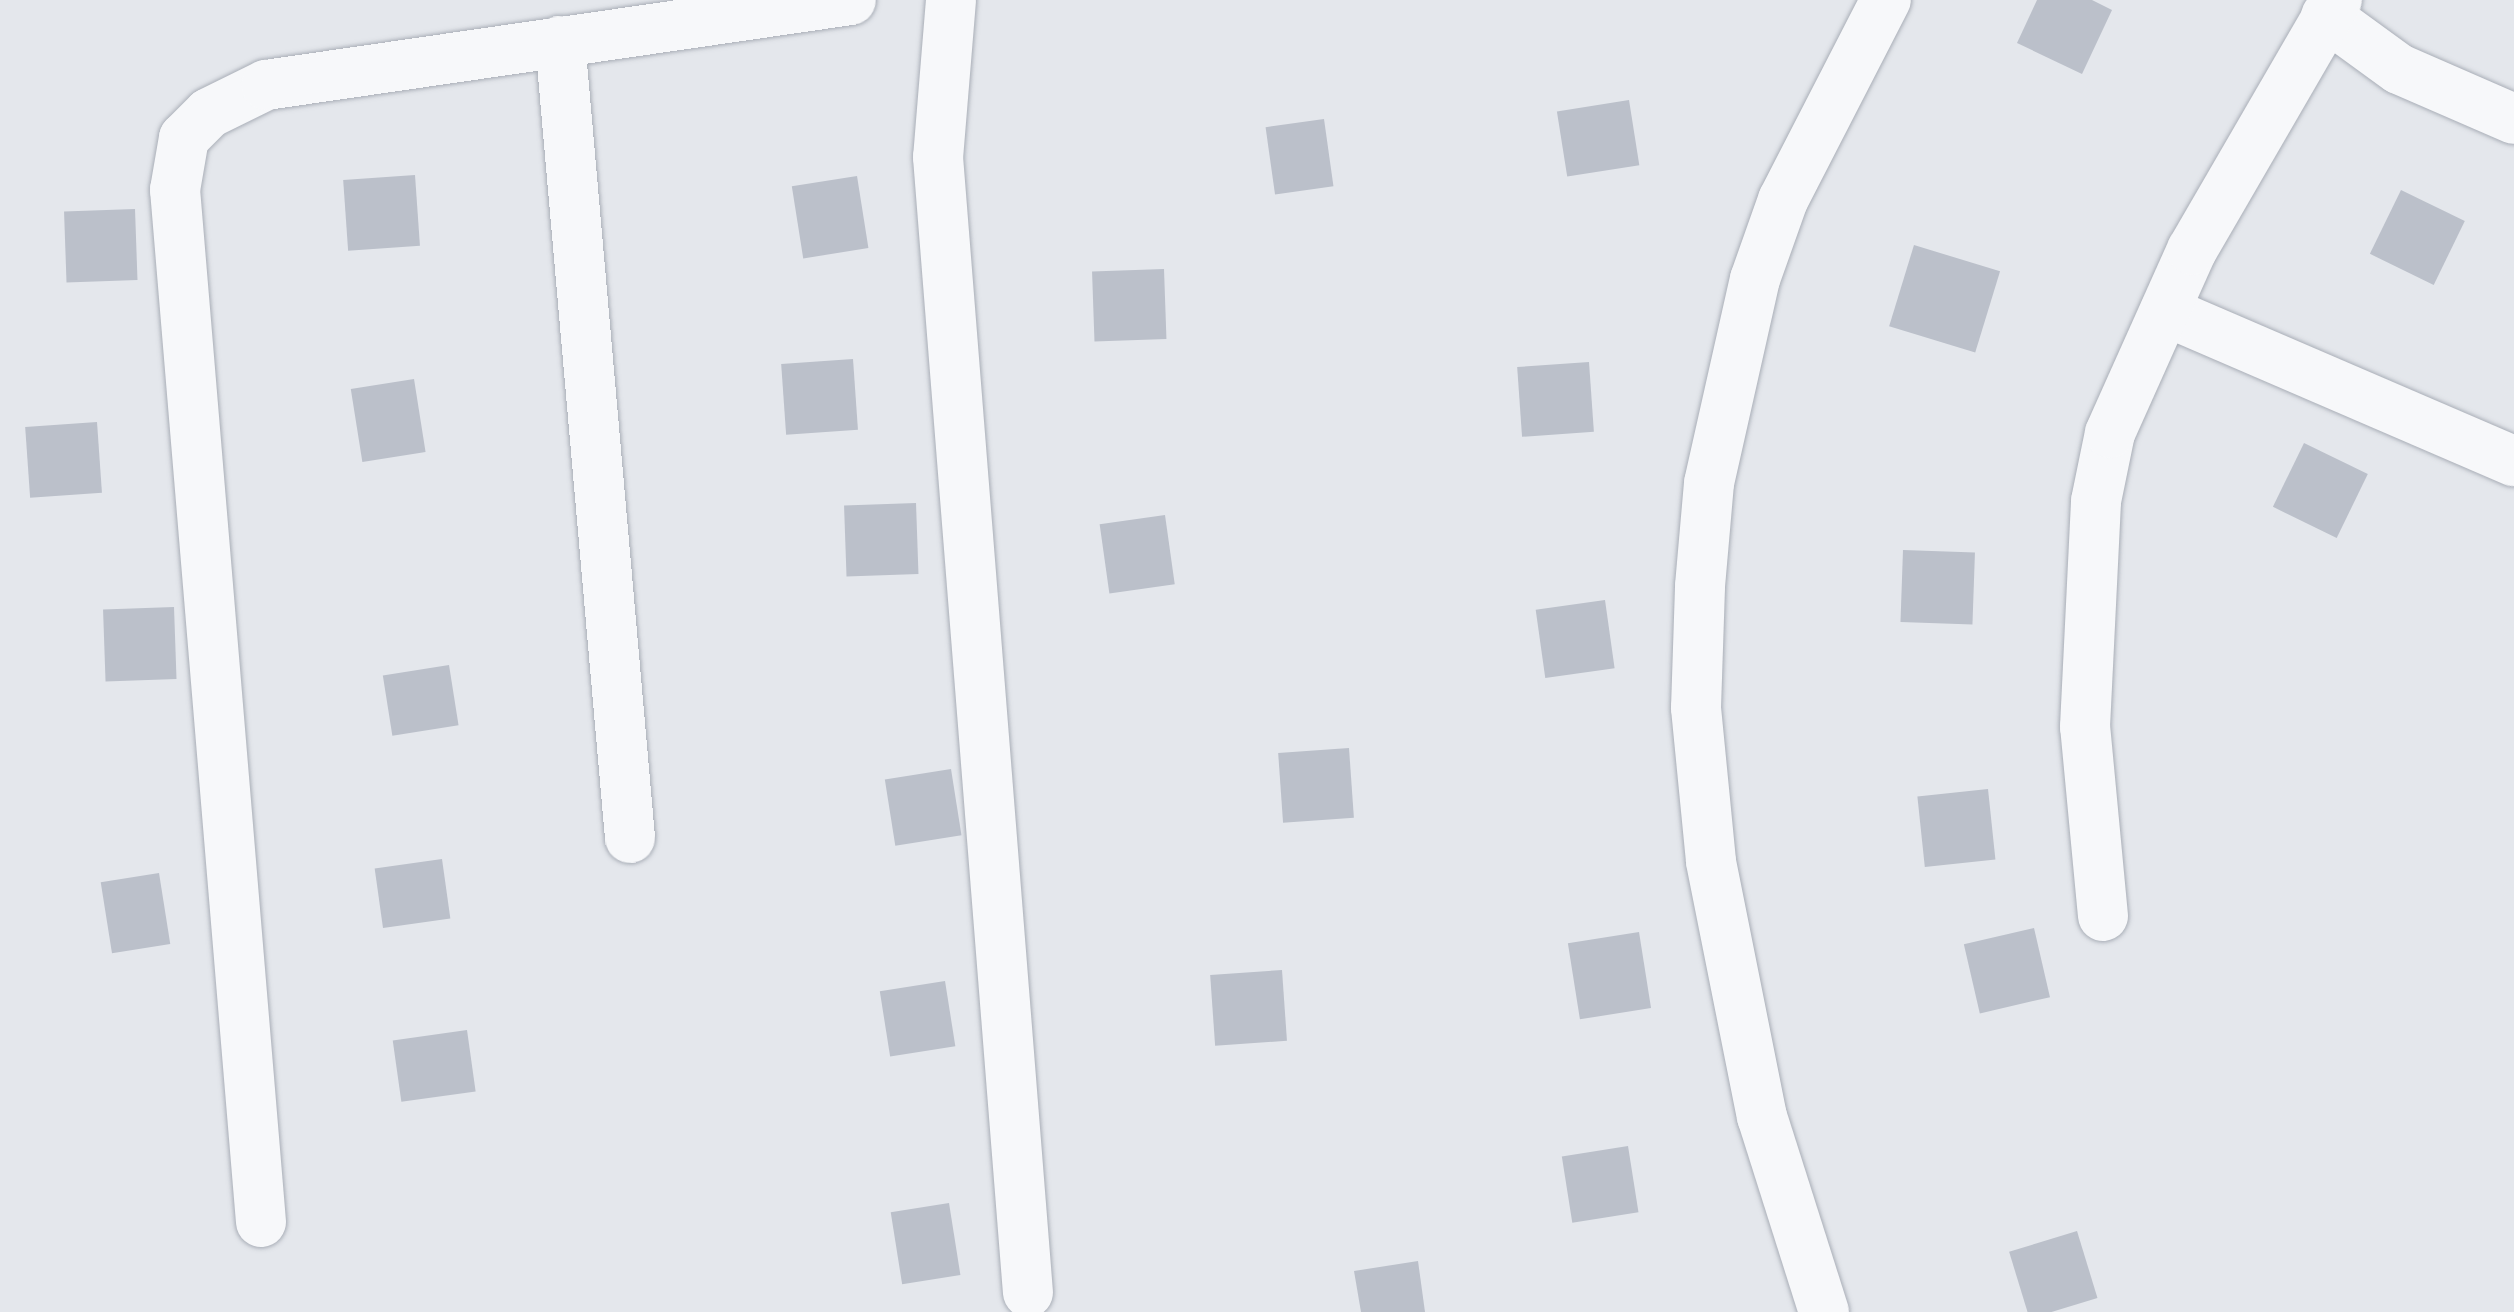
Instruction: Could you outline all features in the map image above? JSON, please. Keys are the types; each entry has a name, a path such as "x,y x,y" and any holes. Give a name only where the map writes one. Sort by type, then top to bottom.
{"street":[{"path":"261,1222 175,190 184,138 208,112 266,85 851,0"},
{"path":"951,0 938,157 1028,1292"},
{"path":"1824,1312 1767,1134 1711,861 1696,708 1700,586 1709,483 1754,279 1783,200 1886,0"},
{"path":"2103,916 2085,727 2096,500 2110,433 2165,311 2331,8 2398,69 2514,120"},
{"path":"560,42 630,838"},
{"path":"2165,311 2514,462"}],"building":[{"path":"2037,0 2092,0 2112,10 2082,74 2017,43"},
{"path":"1629,100 1639,165 1567,177 1557,111"},
{"path":"1324,119 1333,186 1275,195 1266,127"},
{"path":"415,175 420,246 348,251 343,180"},
{"path":"857,176 868,248 803,258 792,186"},
{"path":"2401,190 2465,221 2434,285 2370,254"},
{"path":"135,209 137,280 67,282 64,211"},
{"path":"1914,245 2000,271 1975,353 1889,326"},
{"path":"1164,269 1166,339 1094,341 1092,272"},
{"path":"853,359 858,430 786,435 781,364"},
{"path":"1589,362 1594,432 1522,437 1517,367"},
{"path":"414,379 426,452 362,462 351,389"},
{"path":"97,422 102,493 30,498 25,427"},
{"path":"2304,443 2368,474 2337,538 2273,507"},
{"path":"916,503 918,574 847,576 844,506"},
{"path":"1165,515 1175,584 1109,594 1100,524"},
{"path":"1903,550 1975,553 1972,624 1900,622"},
{"path":"1605,600 1615,668 1545,678 1536,610"},
{"path":"174,607 177,679 106,681 103,609"},
{"path":"449,665 459,725 392,736 383,675"},
{"path":"1349,748 1354,818 1283,823 1278,753"},
{"path":"951,769 961,835 895,846 885,779"},
{"path":"1988,789 1995,860 1925,867 1917,796"},
{"path":"442,859 450,918 383,928 375,868"},
{"path":"159,873 170,944 112,953 101,882"},
{"path":"2034,928 2050,997 1980,1013 1964,944"},
{"path":"1639,932 1651,1008 1580,1019 1568,943"},
{"path":"1282,970 1287,1041 1215,1046 1210,975"},
{"path":"945,981 955,1046 890,1057 880,991"},
{"path":"467,1030 476,1091 401,1102 393,1040"},
{"path":"1628,1146 1638,1212 1572,1223 1562,1156"},
{"path":"949,1203 960,1275 902,1284 891,1212"},
{"path":"2077,1231 2097,1298 2051,1312 2028,1312 2009,1252"},
{"path":"1418,1261 1425,1312 1361,1312 1354,1271"}]}
